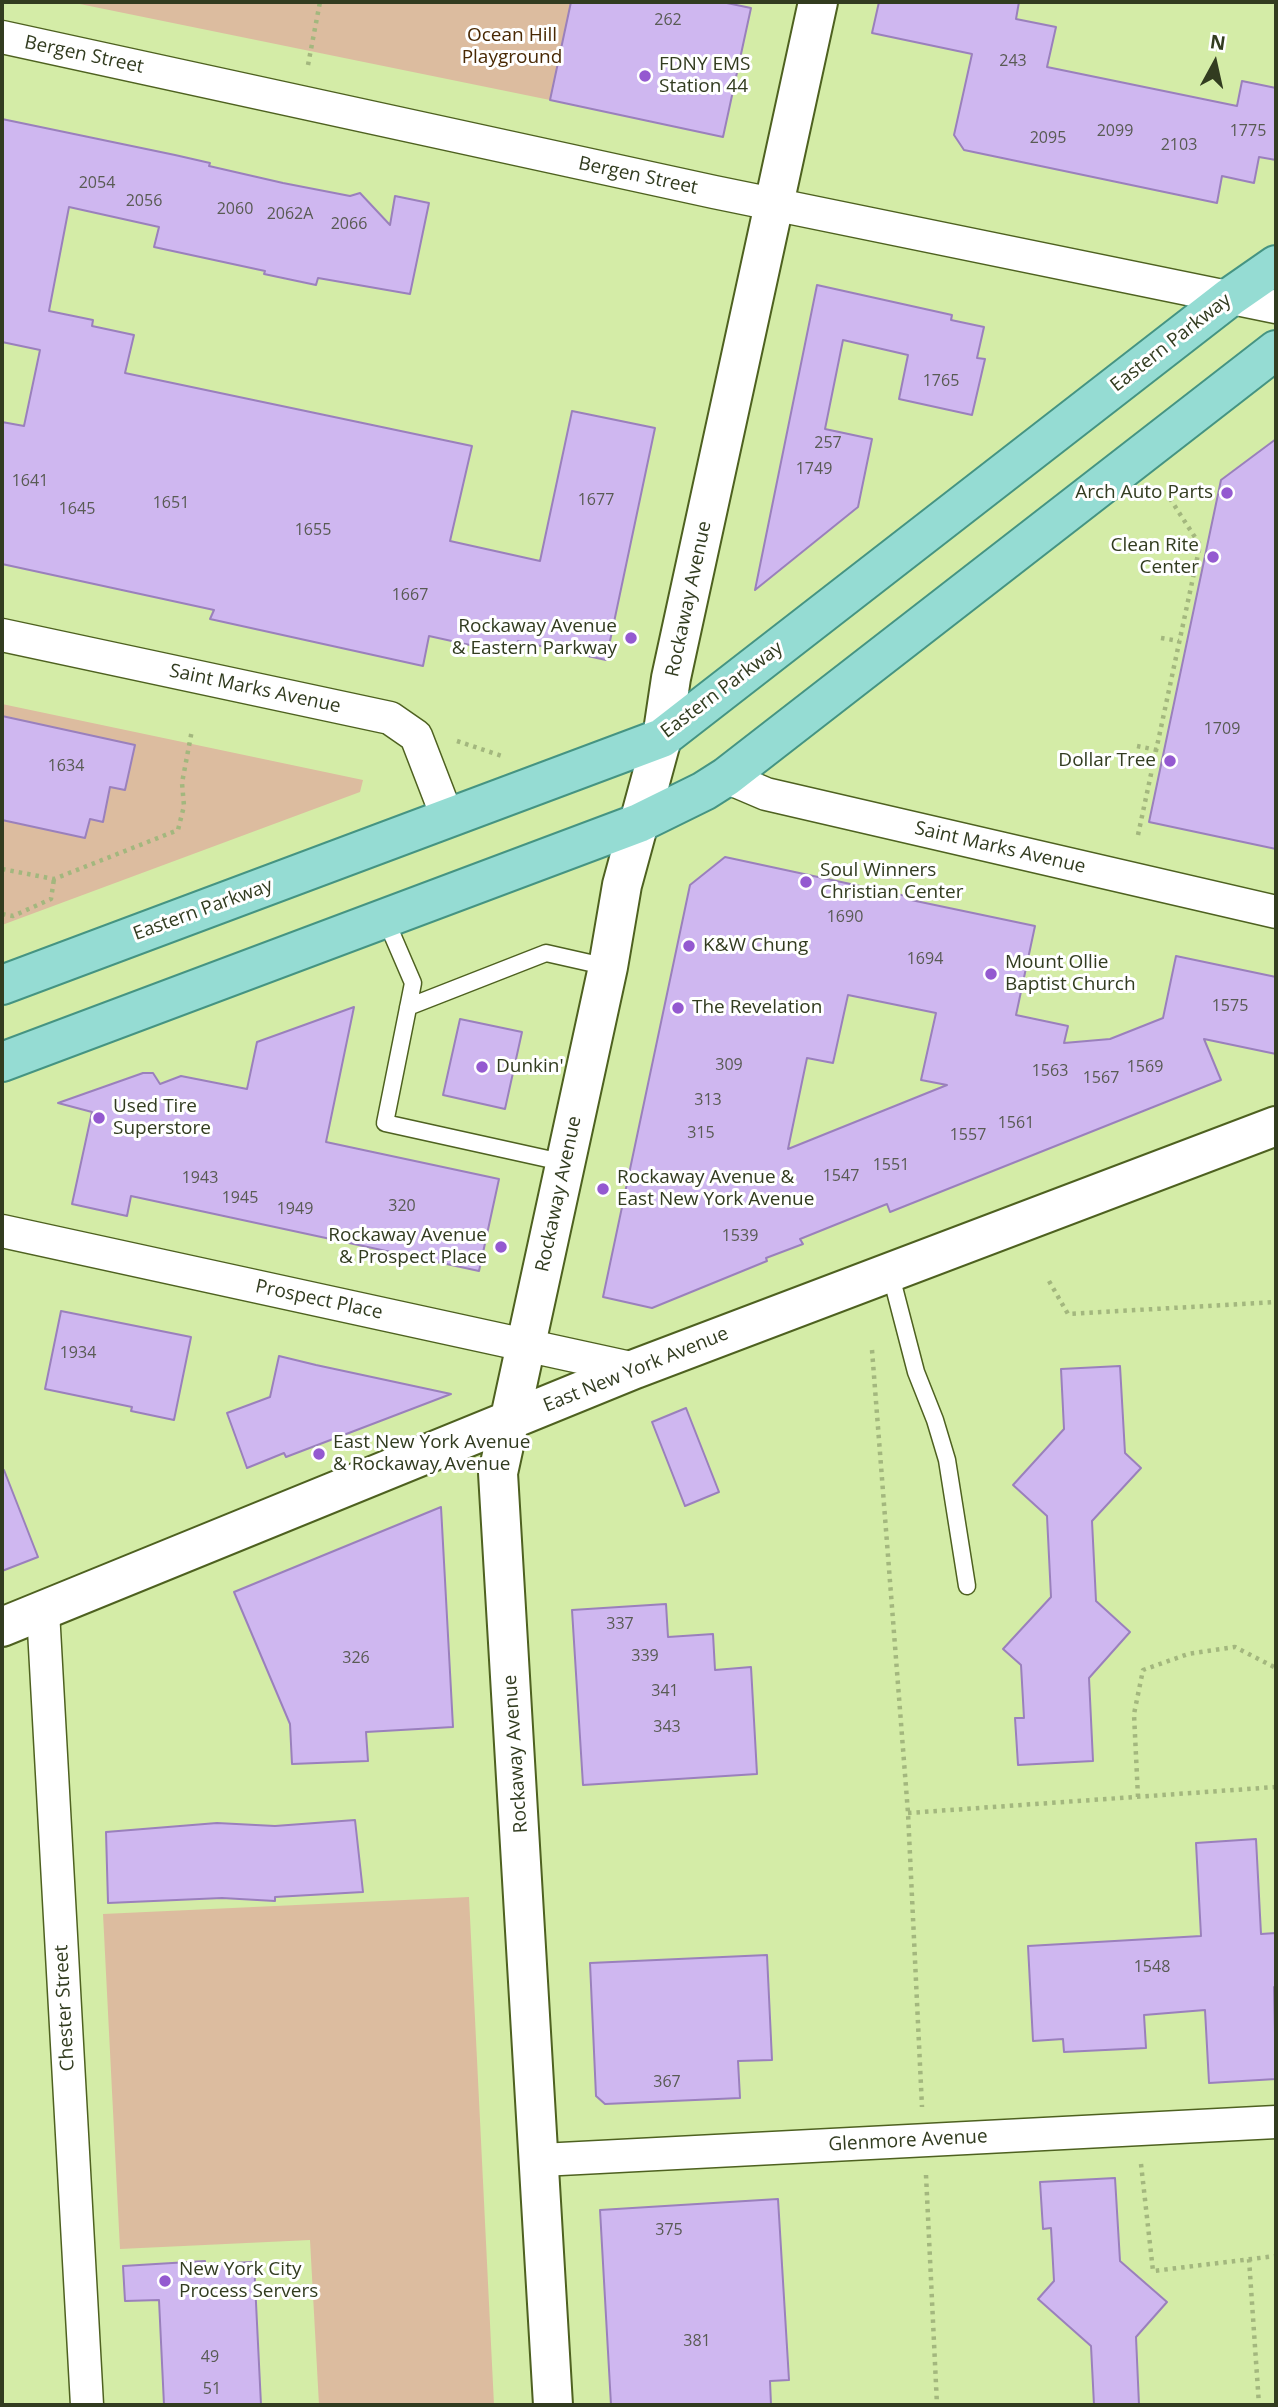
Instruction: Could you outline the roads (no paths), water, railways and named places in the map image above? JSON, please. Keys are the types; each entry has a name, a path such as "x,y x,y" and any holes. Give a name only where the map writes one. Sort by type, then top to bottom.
{"main road":[{"name":"Rockaway Avenue","path":"554,2405 498,1474 608,967 622,885 662,738 671,678 818,2"},
{"name":"Eastern Parkway","path":"2,985 662,738 1230,297 1276,265"},
{"path":"2,1062 639,823 704,791 726,777 1276,350"},
{"name":"East New York Avenue","path":"2,1627 635,1369 1276,1126"}],"street":[{"name":"Bergen Street","path":"2,37 775,204 1276,307"},
{"name":"Saint Marks Avenue","path":"2,635 390,718 416,736 448,819"},
{"name":"Saint Marks Avenue","path":"726,777 766,794 1276,912"},
{"name":"Prospect Place","path":"2,1231 635,1369"},
{"name":"Chester Street","path":"43,1611 87,2405"},
{"name":"Glenmore Avenue","path":"541,2160 1276,2122"}],"lane":[{"path":"385,918 413,983 385,1123 566,1163"},
{"path":"408,1007 546,953 608,967"},
{"path":"890,1272 916,1372 947,1460 967,1586"}],"place":[{"name":"FDNY EMS Station 44","path":"645,76"},
{"name":"Arch Auto Parts","path":"1227,493"},
{"name":"Clean Rite Center","path":"1213,557"},
{"name":"Rockaway Avenue & Eastern Parkway","path":"631,638"},
{"name":"Dollar Tree","path":"1170,761"},
{"name":"Soul Winners Christian Center","path":"806,882"},
{"name":"K&W Chung","path":"689,946"},
{"name":"Mount Ollie Baptist Church","path":"991,974"},
{"name":"The Revelation","path":"678,1008"},
{"name":"Dunkin'","path":"482,1067"},
{"name":"Used Tire Superstore","path":"99,1118"},
{"name":"Rockaway Avenue & East New York Avenue","path":"603,1189"},
{"name":"Rockaway Avenue & Prospect Place","path":"501,1247"},
{"name":"East New York Avenue & Rockaway Avenue","path":"319,1454"},
{"name":"New York City Process Servers","path":"165,2281"}],"park label":[{"name":"Ocean Hill Playground","path":"512,47"}]}
